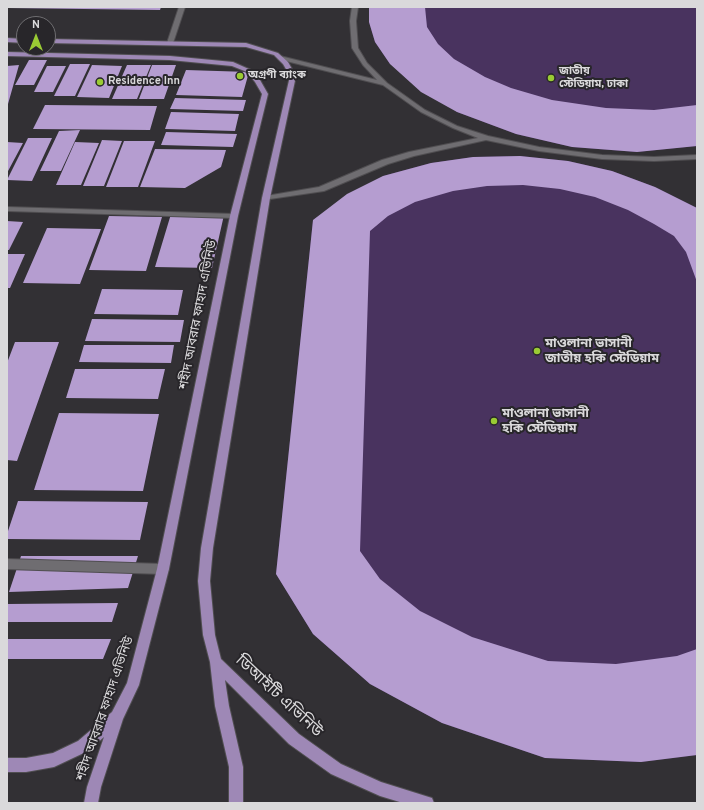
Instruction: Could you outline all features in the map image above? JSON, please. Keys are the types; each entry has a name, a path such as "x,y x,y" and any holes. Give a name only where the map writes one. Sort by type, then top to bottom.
{"main road":[{"path":"56,41 246,45 270,51 280,58 290,69 293,76 266,198 207,548 204,581 209,635 216,662 222,706 236,767 236,803"},
{"name":"শহীদ আবরার ফাহাদ এভিনিউ","path":"7,54 201,60 233,64 248,71 258,81 265,94 234,216 163,569 133,685 117,717 94,787 91,803"},
{"name":"ডিআইটি এভিনিউ","path":"216,662 294,739 336,769 380,790 427,803"},
{"path":"7,765 26,765 54,760 83,746 117,717"}],"street":[{"path":"170,43 182,7"},
{"path":"355,7 353,21 355,48 365,64 385,84 423,111 455,127 486,138 539,149 602,157 654,159 697,157"},
{"path":"280,58 385,84"},
{"path":"266,198 321,189 398,158 486,138"},
{"path":"7,209 234,216"},
{"path":"7,564 163,569"}],"shaded area":[{"name":"জাতীয় স্টেডিয়াম, ঢাকা","path":"369,7 697,7 697,146 637,152 572,147 516,134 457,112 390,64 375,42 369,22"},
{"name":"মাওলানা ভাসানী হকি স্টেডিয়াম","path":"520,156 568,161 612,171 655,187 697,208 697,755 641,762 545,758 442,723 370,684 313,634 276,574 313,220 383,176 431,163 473,157"}],"building":[{"path":"7,7 161,7 160,10"},
{"path":"369,7 425,7 427,27 438,44 454,59 485,77 511,88 552,100 606,108 654,110 697,105 697,146 637,152 572,147 516,134 457,112 421,92 390,64 375,42 369,22"},
{"path":"29,60 47,60 34,85 15,85"},
{"path":"70,64 90,64 75,96 54,96"},
{"path":"19,65 8,104 7,104 7,66"},
{"name":"Residence Inn","path":"92,65 122,66 109,98 77,97"},
{"path":"127,65 151,65 137,99 112,99"},
{"path":"152,65 176,65 164,99 139,99"},
{"path":"47,66 66,66 53,92 34,92"},
{"path":"186,70 249,72 242,97 176,95"},
{"path":"175,98 246,100 243,111 170,109"},
{"path":"45,105 157,106 150,130 33,129"},
{"path":"171,112 239,114 235,131 165,129"},
{"path":"80,130 61,171 40,171 59,131"},
{"path":"166,132 237,134 233,147 161,145"},
{"path":"28,138 52,138 32,181 7,180"},
{"path":"102,140 122,141 104,186 83,186"},
{"path":"124,141 155,141 138,187 106,187"},
{"path":"7,142 23,143 7,173"},
{"path":"75,142 99,143 81,185 56,185"},
{"path":"155,149 226,150 221,167 185,188 140,187"},
{"path":"520,156 568,161 612,171 655,187 697,208 697,282 686,252 674,236 628,210 595,197 560,189 523,185 487,186 453,191 415,202 388,216 370,231 360,551 380,579 420,611 472,637 548,661 616,664 677,656 697,649 697,755 641,762 545,758 442,723 370,684 313,634 276,574 313,220 347,194 383,176 431,163 473,157"},
{"path":"171,214 224,215 212,268 155,267"},
{"path":"109,216 162,217 146,271 89,270"},
{"path":"7,221 23,222 9,250 7,250"},
{"path":"47,228 101,229 80,284 23,283"},
{"path":"7,254 25,254 10,288 7,288"},
{"path":"102,289 183,290 178,315 94,314"},
{"path":"92,319 184,320 180,342 85,341"},
{"path":"15,342 59,342 17,461 7,460 7,363"},
{"path":"84,345 174,345 171,363 79,362"},
{"path":"75,369 165,369 158,399 66,398"},
{"path":"59,413 159,414 143,491 34,490"},
{"path":"18,501 148,502 140,540 7,539 7,534"},
{"path":"21,556 138,556 128,588 9,592"},
{"path":"118,603 112,622 7,622 7,604"},
{"path":"7,639 111,639 103,659 7,659"}],"place":[{"name":"অগ্রণী ব্যাংক","path":"240,76"},
{"name":"জাতীয় স্টেডিয়াম, ঢাকা","path":"551,78"},
{"name":"Residence Inn","path":"100,82"},
{"name":"মাওলানা ভাসানী জাতীয় হকি স্টেডিয়াম","path":"537,351"},
{"name":"মাওলানা ভাসানী হকি স্টেডিয়াম","path":"494,421"}]}
